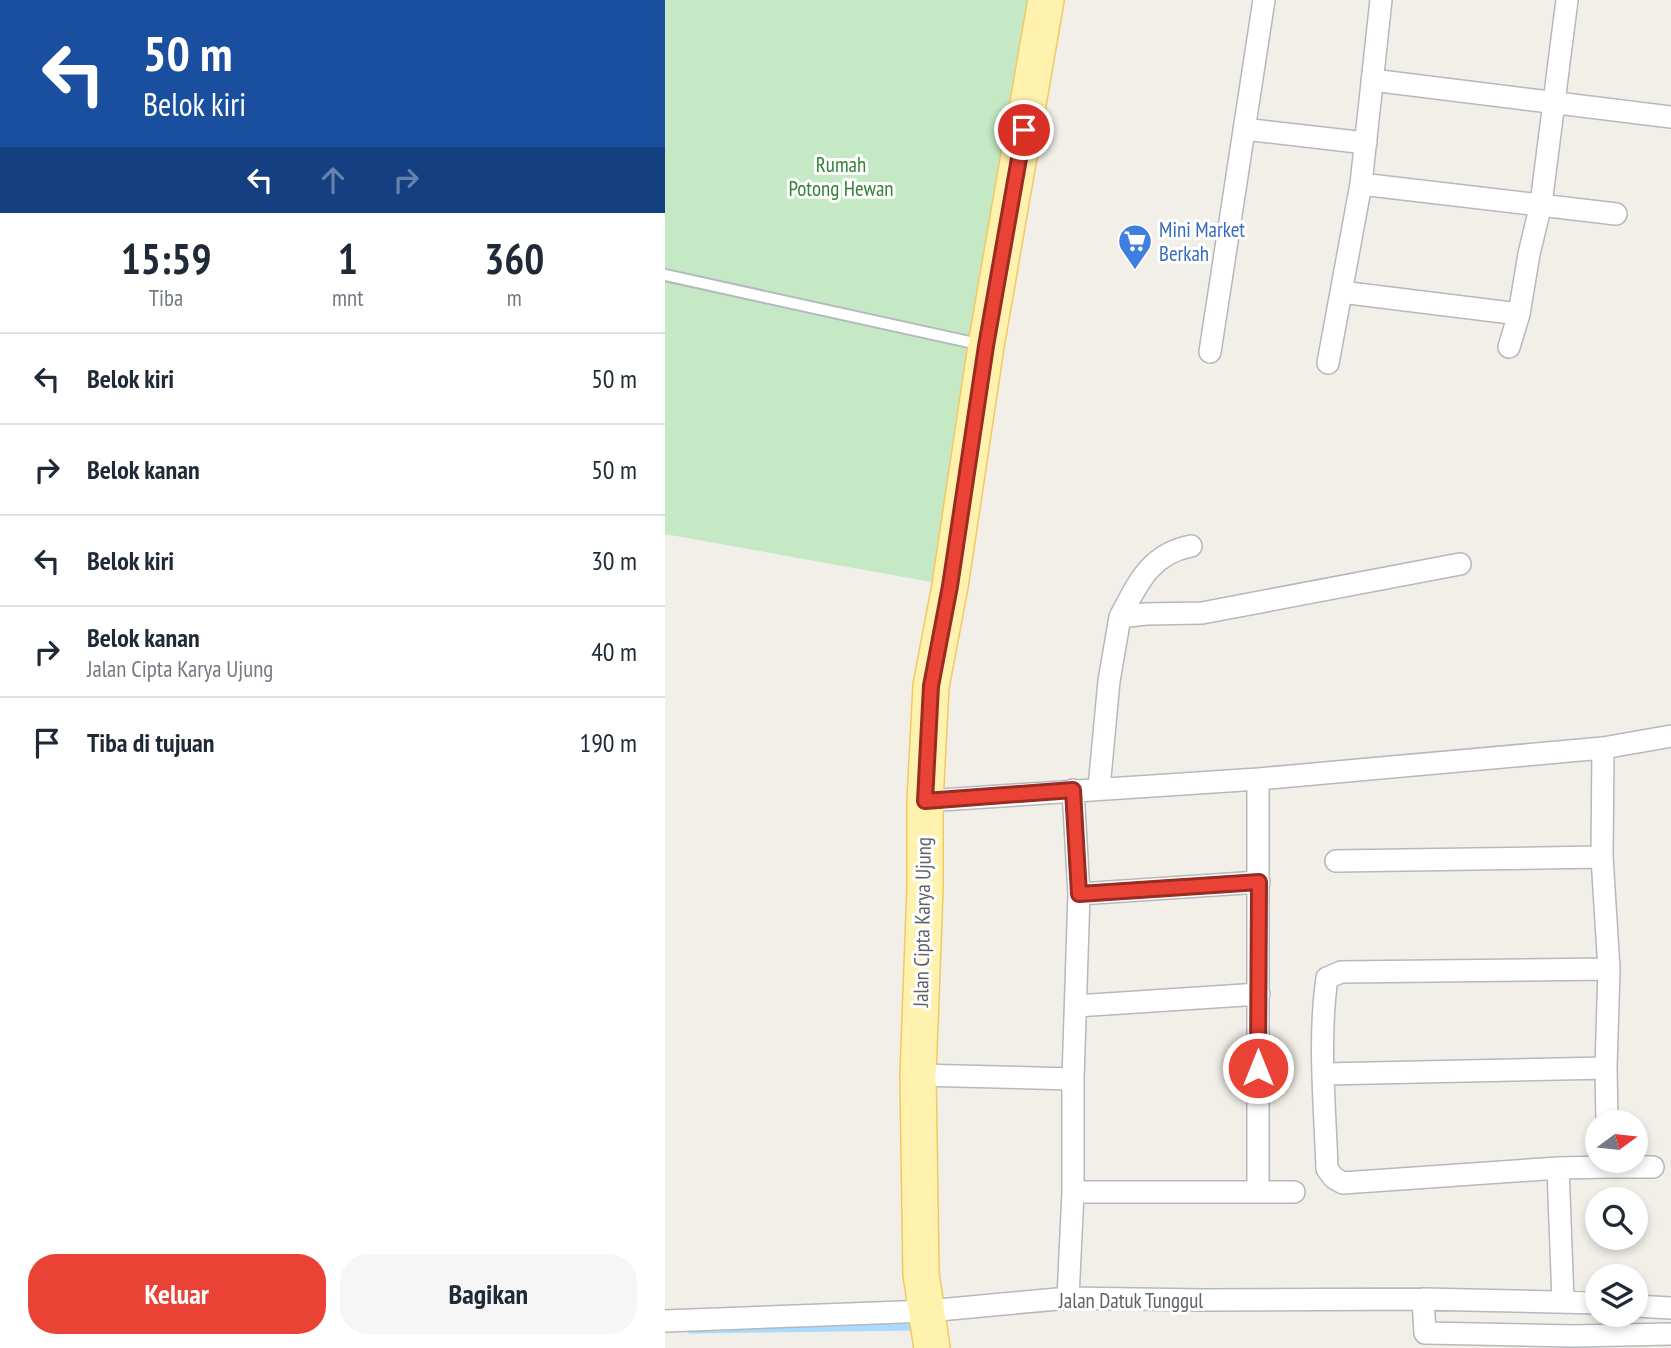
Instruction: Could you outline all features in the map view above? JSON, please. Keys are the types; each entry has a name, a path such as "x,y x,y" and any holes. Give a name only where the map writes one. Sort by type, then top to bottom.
{"main road":[{"name":"Jalan Cipta Karya Ujung","path":"932,1348 921,1274 918,1075 925,889 925,801 931,686 950,586 986,346 1046,0"}],"street":[{"path":"1210,352 1264,0"},
{"path":"1328,363 1361,184 1381,0"},
{"path":"1509,347 1519,314 1541,204 1566,0"},
{"path":"1372,80 1671,117"},
{"path":"1244,129 1366,143"},
{"path":"1361,184 1616,214"},
{"path":"1341,292 1519,314"},
{"path":"1099,788 1109,681 1120,617 1142,575 1173,550 1191,546"},
{"path":"1120,617 1202,613 1460,564"},
{"path":"925,801 1258,779 1603,748 1671,736"},
{"path":"1603,748 1602,857 1609,969 1607,1110"},
{"path":"1258,779 1258,1192"},
{"path":"1068,1298 1073,1192 1073,1079 1079,894 1073,790"},
{"path":"1336,861 1602,857"},
{"path":"1079,894 1259,882"},
{"path":"1585,1166 1342,1183 1334,1178 1327,1169 1324,999 1327,978 1341,972 1609,969"},
{"path":"1076,1006 1259,994"},
{"path":"1324,1074 1606,1068"},
{"path":"918,1075 1073,1079"},
{"path":"1649,1167 1653,1167"},
{"path":"1558,1168 1563,1301"},
{"path":"1073,1192 1294,1192"},
{"name":"Jalan Datuk Tunggul","path":"665,1321 928,1311 1068,1298 1585,1302"},
{"path":"1423,1299 1425,1340 1671,1334"},
{"path":"1648,1307 1671,1308"}],"lane":[{"path":"665,275 986,346"}],"green space":[{"name":"Rumah Potong Hewan","path":"665,0 1048,0 948,585 665,534"}],"waterway":[{"path":"691,1330 918,1327 918,1330"}],"place":[{"name":"Mini Market Berkah","path":"1135,271"}],"route":[{"path":"1024,130 986,346 950,586 931,686 925,801 1073,790 1079,894 1259,882 1258,1068"}]}
